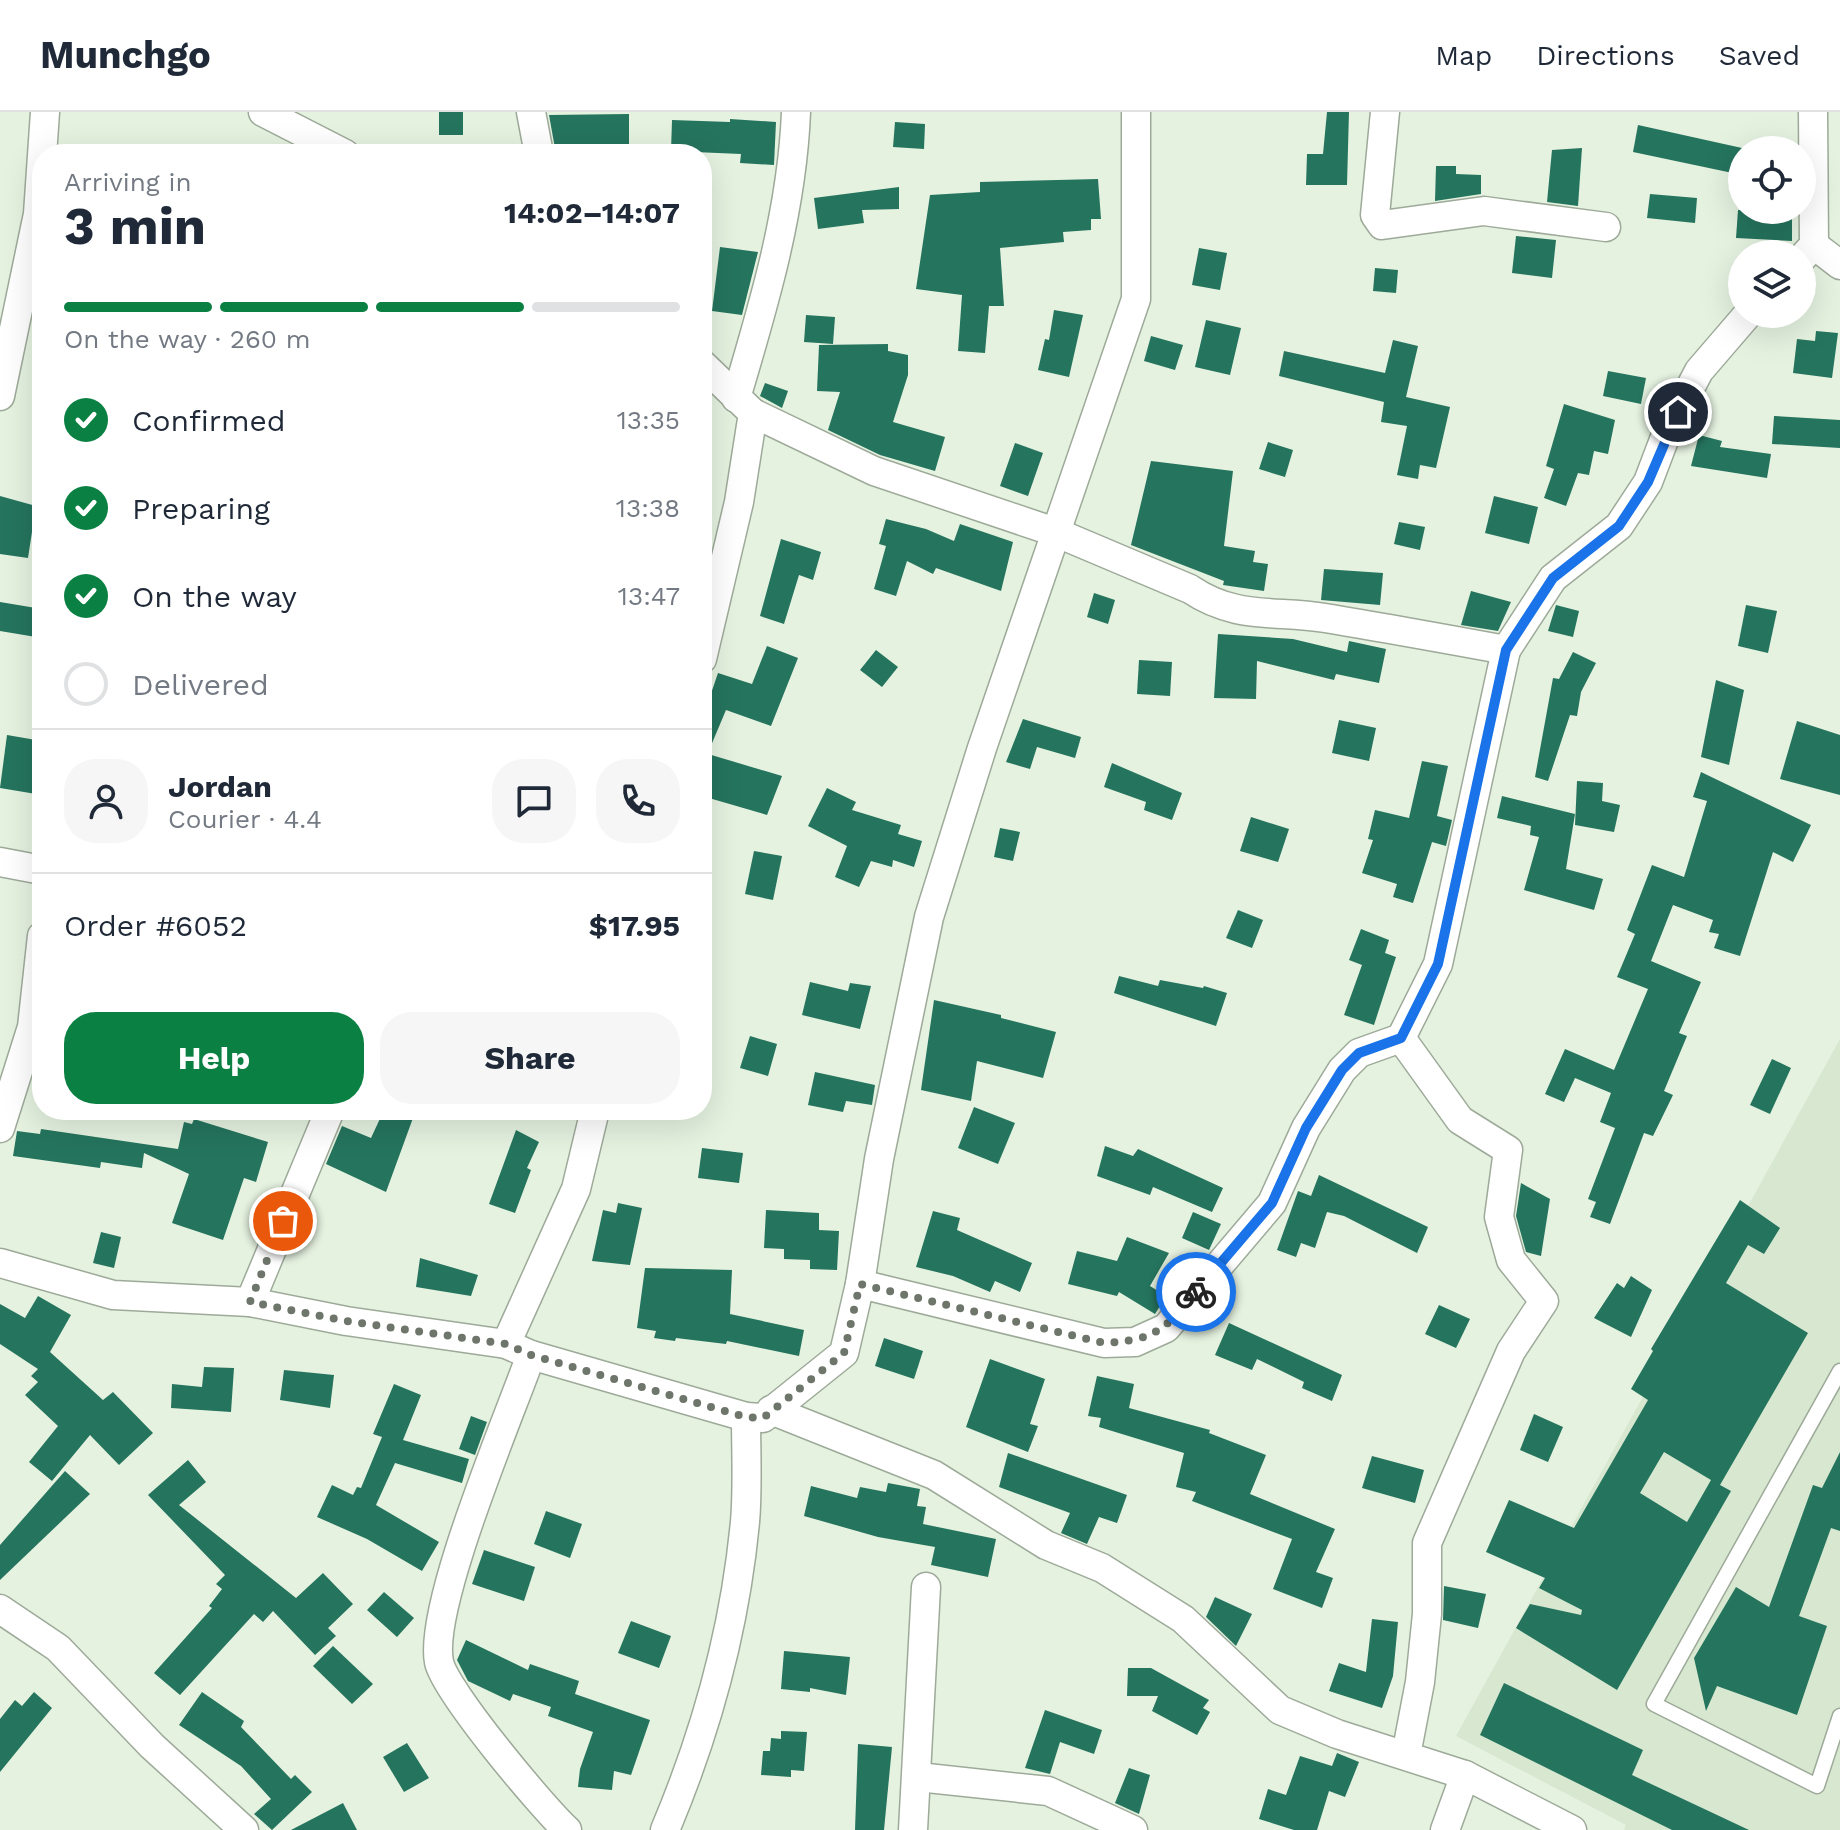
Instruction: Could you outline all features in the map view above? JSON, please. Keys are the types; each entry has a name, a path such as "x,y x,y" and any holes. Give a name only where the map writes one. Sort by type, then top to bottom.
{"street":[{"path":"43,144 45,112"},
{"path":"263,112 298,142"},
{"path":"531,112 537,144"},
{"path":"712,617 739,502 744,406 785,212 794,157 796,112"},
{"path":"665,1830 680,1794 729,1635 758,1414 844,1353 860,1284 879,1159 929,917 982,748 1136,299 1136,112"},
{"path":"1385,112 1375,215 1382,225 1484,211 1606,227"},
{"path":"1808,240 1813,112"},
{"path":"0,396 32,243"},
{"path":"1816,254 1840,265"},
{"path":"860,1284 1104,1343 1135,1342 1166,1328 1272,1203 1306,1128 1342,1070 1359,1053 1401,1038 1438,964 1506,650 1553,578 1619,526 1648,482 1667,432 1699,371 1736,328"},
{"path":"712,374 744,406 874,471 1055,532 1190,589 1209,601 1253,615 1306,615 1506,650"},
{"path":"0,862 32,868"},
{"path":"2,1121 32,1027"},
{"path":"1401,1038 1460,1120 1508,1150 1499,1217 1511,1260 1544,1301 1511,1351 1427,1543 1427,1614 1420,1682 1406,1755"},
{"path":"250,1302 326,1120"},
{"path":"567,1830 545,1811 488,1736 440,1666 437,1644 443,1610 469,1529 518,1350 576,1189 593,1120"},
{"path":"0,1263 113,1295 250,1302 518,1350 758,1414 934,1475 1046,1545 1102,1568 1183,1619 1280,1710 1337,1734 1465,1775 1572,1830"},
{"path":"913,1830 926,1587"},
{"path":"0,1609 58,1648 152,1746 244,1830"},
{"path":"1445,1830 1465,1775"},
{"path":"918,1777 1048,1791 1133,1830"}],"lane":[{"path":"1840,1371 1654,1704 1817,1786 1840,1716"}],"shaded area":[{"path":"1840,1039 1840,1830 1624,1830 1626,1825 1456,1736"}],"building":[{"path":"439,112 463,112 463,135 439,135"},
{"path":"1327,112 1349,112 1347,185 1306,185 1307,154 1323,154"},
{"path":"629,114 629,144 554,144 549,115"},
{"path":"730,119 776,122 774,165 740,163 741,154 712,153 712,144 671,144 672,120 730,122"},
{"path":"895,122 925,124 924,149 893,147"},
{"path":"1638,125 1728,145 1728,172 1633,152"},
{"path":"1582,148 1578,206 1547,202 1552,150"},
{"path":"1436,166 1456,166 1456,174 1481,175 1481,194 1435,201"},
{"path":"1098,179 1101,219 1091,219 1091,230 1063,232 1064,242 1000,248 1004,306 989,306 985,353 958,351 962,295 916,289 930,195 980,192 980,182"},
{"path":"899,187 899,209 862,210 864,223 818,229 814,198"},
{"path":"1650,194 1697,198 1695,223 1647,218"},
{"path":"1737,224 1792,224 1792,240 1736,238"},
{"path":"1516,236 1556,240 1552,278 1512,273"},
{"path":"720,247 758,252 742,315 712,311"},
{"path":"1199,248 1227,253 1220,290 1192,285"},
{"path":"1375,268 1398,270 1396,293 1373,291"},
{"path":"1054,310 1083,315 1069,377 1038,370 1045,339 1049,340"},
{"path":"806,315 835,317 833,344 804,342"},
{"path":"1206,320 1241,328 1230,375 1195,367"},
{"path":"1816,331 1838,333 1832,378 1793,373 1797,339 1815,341"},
{"path":"1151,336 1183,345 1175,370 1144,361"},
{"path":"1393,340 1418,346 1406,397 1450,407 1436,468 1420,465 1418,479 1397,475 1407,426 1381,422 1384,402 1279,376 1284,351 1385,373"},
{"path":"888,344 888,351 908,355 908,375 893,422 945,437 935,471 880,455 828,430 840,392 817,391 819,345"},
{"path":"1608,371 1646,378 1641,404 1603,396"},
{"path":"765,383 788,391 782,408 760,396"},
{"path":"1564,404 1615,420 1608,454 1594,451 1589,475 1578,473 1566,506 1544,498 1554,469 1546,466"},
{"path":"1774,416 1840,420 1840,448 1772,444"},
{"path":"1699,435 1722,441 1720,447 1771,454 1767,478 1691,466"},
{"path":"1268,442 1293,450 1285,477 1259,469"},
{"path":"1015,443 1043,453 1028,496 1000,486"},
{"path":"1151,461 1233,471 1224,546 1255,551 1253,562 1268,564 1264,591 1223,585 1224,581 1131,545"},
{"path":"0,496 32,505 28,558 0,554"},
{"path":"1494,496 1538,507 1529,544 1485,533"},
{"path":"886,519 926,529 954,541 960,524 1013,542 1001,591 936,568 933,574 907,561 896,596 874,589 886,546 879,544"},
{"path":"1399,522 1425,527 1420,550 1394,544"},
{"path":"781,539 821,552 813,580 799,575 784,624 760,616"},
{"path":"1324,569 1383,573 1380,605 1321,600"},
{"path":"1471,591 1511,602 1498,631 1461,625"},
{"path":"1094,593 1115,600 1108,624 1087,617"},
{"path":"0,602 32,607 32,636 0,631"},
{"path":"1556,605 1579,611 1573,637 1548,631"},
{"path":"1746,605 1777,611 1768,653 1738,646"},
{"path":"1218,634 1293,639 1347,652 1349,641 1386,649 1379,683 1336,674 1334,680 1257,661 1256,699 1214,698"},
{"path":"767,646 798,658 771,726 726,710 712,743 712,691 718,673 752,684"},
{"path":"876,650 898,667 882,687 860,670"},
{"path":"1573,652 1596,663 1581,692 1577,716 1570,715 1548,781 1535,777 1553,678 1559,679"},
{"path":"1139,660 1172,662 1170,696 1137,694"},
{"path":"1716,680 1744,690 1729,765 1701,757"},
{"path":"1023,719 1081,737 1075,758 1037,747 1030,769 1006,762"},
{"path":"1339,720 1376,728 1369,761 1332,753"},
{"path":"1797,721 1840,735 1840,795 1780,779"},
{"path":"7,735 32,739 32,793 0,788"},
{"path":"712,755 782,776 767,815 712,799"},
{"path":"1422,761 1448,766 1437,816 1452,820 1446,846 1432,842 1413,903 1393,897 1397,884 1362,873 1373,840 1368,839 1375,810 1409,818"},
{"path":"1112,763 1182,793 1172,820 1144,810 1146,802 1104,787"},
{"path":"1701,772 1811,825 1793,862 1773,852 1740,956 1714,948 1719,934 1709,932 1713,920 1673,905 1651,961 1701,982 1679,1033 1687,1036 1664,1091 1673,1095 1653,1136 1644,1133 1610,1224 1590,1217 1596,1202 1588,1199 1615,1128 1600,1122 1611,1093 1575,1078 1564,1102 1545,1094 1565,1049 1614,1070 1648,989 1617,977 1635,934 1627,930 1652,865 1684,877 1707,801 1693,797"},
{"path":"1577,781 1603,783 1602,801 1620,805 1614,832 1575,825"},
{"path":"827,788 856,802 852,810 901,825 898,834 922,841 914,867 893,860 892,867 871,861 859,887 835,877 847,846 808,826"},
{"path":"1502,796 1575,814 1566,869 1603,879 1594,910 1524,890 1539,837 1530,835 1531,826 1497,818"},
{"path":"1251,817 1289,829 1278,862 1240,851"},
{"path":"1000,828 1020,832 1013,861 994,857"},
{"path":"754,851 782,856 773,900 745,894"},
{"path":"1238,910 1263,920 1252,948 1226,938"},
{"path":"1361,929 1389,940 1385,953 1396,957 1374,1025 1344,1015 1362,965 1349,960"},
{"path":"1119,976 1158,986 1160,980 1204,986 1227,993 1216,1026 1114,993"},
{"path":"810,982 848,991 850,983 871,986 860,1029 802,1015"},
{"path":"934,1000 1001,1015 1001,1018 1056,1032 1043,1078 977,1061 971,1101 921,1090"},
{"path":"750,1036 777,1044 768,1076 740,1068"},
{"path":"1772,1059 1791,1068 1770,1114 1750,1105"},
{"path":"815,1072 875,1085 872,1105 846,1101 843,1112 808,1105"},
{"path":"974,1107 1015,1123 998,1164 958,1148"},
{"path":"197,1120 268,1142 256,1182 244,1178 223,1240 172,1223 189,1174 144,1153 142,1168 101,1162 100,1168 13,1156 17,1131 40,1134 41,1129 178,1149 184,1122 192,1124"},
{"path":"379,1120 412,1120 386,1192 326,1164 342,1126 371,1138"},
{"path":"516,1130 539,1142 527,1168 531,1170 515,1213 489,1204"},
{"path":"1105,1146 1133,1156 1138,1149 1223,1188 1212,1212 1153,1187 1150,1195 1097,1176"},
{"path":"702,1148 743,1153 739,1183 698,1178"},
{"path":"1319,1175 1428,1227 1417,1253 1344,1216 1327,1212 1315,1248 1301,1243 1296,1257 1277,1250 1298,1191 1311,1196"},
{"path":"1521,1183 1550,1199 1541,1256 1526,1252 1516,1216"},
{"path":"1740,1200 1780,1228 1764,1254 1748,1245 1726,1283 1808,1333 1720,1485 1731,1491 1617,1690 1516,1628 1530,1604 1581,1615 1582,1610 1539,1588 1545,1578 1486,1552 1509,1500 1574,1528 1648,1400 1631,1389 1653,1351 1651,1349","holes":["1664,1452 1711,1480 1687,1522 1640,1493"]},
{"path":"618,1203 642,1208 630,1265 592,1261 603,1210 616,1213"},
{"path":"766,1210 819,1213 819,1230 839,1231 837,1270 810,1269 810,1260 784,1259 784,1249 764,1248"},
{"path":"933,1211 960,1218 957,1230 1032,1263 1020,1292 995,1281 990,1292 953,1276 916,1267"},
{"path":"1193,1212 1221,1224 1209,1250 1182,1238"},
{"path":"101,1232 121,1237 114,1268 93,1263"},
{"path":"1127,1237 1169,1253 1150,1286 1166,1296 1155,1314 1119,1292 1117,1296 1068,1284 1077,1251 1117,1261"},
{"path":"420,1258 478,1275 471,1296 416,1287"},
{"path":"645,1268 732,1270 730,1314 804,1330 799,1356 727,1341 726,1344 654,1338 656,1331 637,1328"},
{"path":"1631,1276 1652,1290 1631,1337 1594,1318 1617,1283 1624,1288"},
{"path":"38,1296 71,1315 50,1352 103,1400 113,1392 153,1433 119,1465 90,1435 52,1481 29,1462 58,1426 25,1395 38,1382 31,1376 38,1369 0,1344 0,1304 25,1318"},
{"path":"1439,1305 1470,1319 1456,1348 1425,1334"},
{"path":"1229,1323 1342,1375 1332,1401 1302,1388 1304,1382 1257,1359 1252,1370 1215,1355"},
{"path":"884,1338 923,1351 914,1379 875,1366"},
{"path":"990,1359 1045,1379 1030,1424 1038,1426 1028,1452 966,1427"},
{"path":"204,1367 234,1368 231,1412 171,1408 172,1384 202,1387"},
{"path":"284,1370 334,1375 330,1408 280,1400"},
{"path":"1097,1376 1134,1384 1129,1408 1210,1430 1209,1433 1266,1455 1250,1494 1335,1529 1316,1572 1333,1578 1322,1608 1273,1589 1292,1539 1192,1501 1196,1492 1176,1487 1184,1453 1099,1427 1101,1418 1088,1416"},
{"path":"394,1384 421,1395 403,1440 469,1459 462,1483 395,1463 376,1505 439,1542 422,1571 367,1539 317,1517 332,1485 353,1495 357,1487 361,1488 382,1437 373,1434"},
{"path":"1534,1414 1563,1427 1548,1462 1520,1450"},
{"path":"471,1416 487,1422 475,1455 459,1449"},
{"path":"1840,1452 1840,1531 1831,1528 1799,1616 1827,1626 1797,1715 1717,1686 1706,1711 1694,1658 1736,1587 1769,1607 1813,1485 1822,1488"},
{"path":"1008,1453 1127,1495 1117,1523 1099,1517 1087,1544 1061,1533 1070,1513 999,1487"},
{"path":"1372,1456 1424,1470 1415,1503 1362,1488"},
{"path":"188,1460 206,1482 179,1505 296,1598 323,1573 353,1604 328,1628 336,1636 315,1655 273,1611 263,1622 254,1614 180,1695 154,1673 212,1608 209,1606 222,1589 216,1584 225,1575 148,1495"},
{"path":"65,1471 90,1494 0,1580 0,1545"},
{"path":"888,1483 920,1489 917,1506 926,1507 923,1524 996,1539 988,1577 931,1565 935,1547 878,1537 804,1516 811,1486 857,1498 860,1487 886,1492"},
{"path":"546,1511 582,1524 570,1558 534,1544"},
{"path":"484,1550 535,1567 524,1601 472,1584"},
{"path":"1444,1586 1486,1594 1478,1628 1443,1620"},
{"path":"384,1592 414,1618 397,1637 367,1610"},
{"path":"1215,1597 1252,1614 1236,1646 1206,1617"},
{"path":"1372,1619 1398,1622 1393,1676 1382,1708 1329,1691 1339,1663 1366,1672"},
{"path":"631,1621 671,1636 659,1668 618,1653"},
{"path":"466,1640 528,1670 530,1664 579,1681 575,1694 650,1720 631,1775 614,1771 612,1790 578,1787 580,1769 593,1732 548,1716 551,1707 513,1694 510,1701 468,1681 457,1660"},
{"path":"333,1646 373,1684 352,1704 313,1666"},
{"path":"784,1651 850,1657 846,1695 810,1688 810,1692 781,1689"},
{"path":"1128,1668 1151,1668 1209,1700 1203,1708 1210,1712 1197,1735 1152,1711 1158,1696 1127,1696"},
{"path":"1504,1683 1643,1750 1632,1775 1749,1830 1672,1830 1480,1735"},
{"path":"34,1692 52,1708 0,1772 0,1719 15,1700 22,1706"},
{"path":"202,1692 244,1721 241,1727 291,1779 295,1775 312,1792 272,1830 254,1814 271,1799 241,1766 179,1725"},
{"path":"1045,1710 1102,1730 1094,1754 1060,1742 1050,1774 1025,1768"},
{"path":"781,1731 807,1732 804,1771 791,1770 791,1777 761,1775 763,1751 770,1751 771,1738 781,1739"},
{"path":"407,1743 429,1778 404,1792 383,1757"},
{"path":"858,1744 892,1747 884,1830 855,1830"},
{"path":"1337,1753 1359,1762 1345,1797 1329,1791 1317,1830 1294,1830 1259,1819 1268,1789 1286,1795 1300,1756 1332,1766"},
{"path":"1129,1768 1150,1775 1139,1814 1115,1803"},
{"path":"343,1803 357,1830 291,1830"}],"way so far":[{"path":"283,1221 250,1302 346,1321 506,1344 531,1355 746,1417 763,1418 844,1353 860,1284 1104,1343 1135,1342 1166,1328 1196,1292"}],"route":[{"path":"1196,1292 1272,1203 1306,1128 1342,1070 1359,1053 1401,1038 1438,964 1506,650 1553,578 1619,526 1648,482 1678,412"}]}
